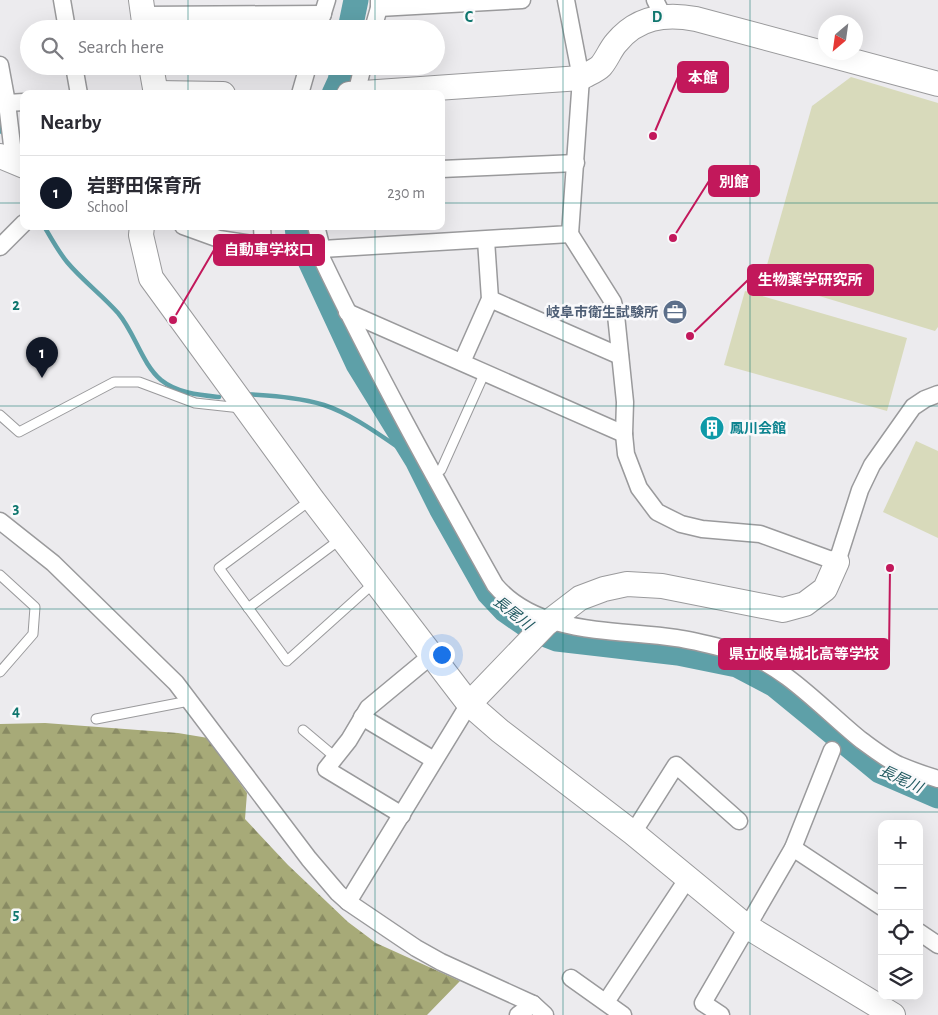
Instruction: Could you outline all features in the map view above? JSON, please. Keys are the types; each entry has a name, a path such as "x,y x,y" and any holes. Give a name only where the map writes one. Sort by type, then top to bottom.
{"street":[{"path":"62,0 65,20"},
{"path":"376,20 379,4 522,0"},
{"path":"566,0 581,78 570,234 613,302 625,402 624,434 626,454 639,488 657,512 681,524 702,529 760,534 838,562"},
{"path":"412,90 581,78 600,66 626,32 659,8 938,84"},
{"path":"143,15 323,14"},
{"path":"0,65 7,103 13,161"},
{"path":"76,75 78,90"},
{"path":"153,75 155,90"},
{"path":"301,90 305,75"},
{"path":"357,90 361,75"},
{"path":"7,103 20,102"},
{"path":"445,169 576,163"},
{"path":"0,246 20,227"},
{"path":"142,230 141,235 151,278 312,499 469,704 500,731 633,833 746,926 893,1015"},
{"path":"194,230 220,239 292,250 570,234"},
{"path":"262,230 263,246"},
{"path":"316,230 318,250 347,312 432,474 495,585 543,629 599,631 677,638 745,654 779,671 862,740 898,764 938,779"},
{"path":"462,362 490,299 486,240"},
{"path":"490,299 620,356"},
{"path":"347,312 624,434"},
{"path":"348,902 469,704 543,629 580,598 604,589 627,584 662,586 783,610 805,604 825,589 838,562 860,490 872,465 913,407 925,398 938,394"},
{"path":"0,521 53,563 176,683 309,859 338,893 348,902 416,948 441,962 533,1004 545,1015"},
{"path":"402,814 326,769 349,740 368,708 432,655"},
{"path":"362,717 434,760"},
{"path":"721,1015 703,1003 793,848 832,750"},
{"path":"633,833 676,764 739,820"},
{"path":"793,848 878,904"},
{"path":"606,1002 688,878"},
{"path":"923,935 938,944"},
{"path":"571,978 623,1015"},
{"path":"518,1015 533,1004"}],"lane":[{"path":"432,474 441,470 484,372"},
{"path":"0,415 19,432 114,382 139,382 195,403 246,408"},
{"path":"312,499 219,568 287,661 376,581"},
{"path":"248,608 343,538"},
{"path":"0,575 35,607 33,634 0,672"},
{"path":"96,719 189,701"},
{"path":"303,730 335,757"}],"green space":[{"path":"851,77 938,103 938,327 935,331 763,279 812,106"},
{"path":"745,291 907,338 887,411 724,365"},
{"path":"916,441 938,451 938,538 883,512"},
{"path":"45,723 178,733 208,738 247,793 245,819 288,865 348,922 376,943 460,981 427,1015 0,1015 0,724"}],"waterway":[{"name":"長尾川","path":"352,20 356,0"},
{"name":"長尾川","path":"336,90 341,75"},
{"path":"0,121 2,132"},
{"path":"46,230 67,262 118,313 149,366 161,380 181,391 219,397"},
{"name":"長尾川","path":"297,230 298,235 358,364 417,460 441,508 489,593 505,610 534,630 557,639 678,653 737,665 775,685 880,771 938,796"},
{"path":"245,394 305,400 336,409 360,422 417,460"}],"place":[{"name":"本館","path":"653,136"},
{"name":"別館","path":"673,238"},
{"name":"岐阜市衛生試験所","path":"675,312"},
{"name":"自動車学校口","path":"173,320"},
{"name":"生物薬学研究所","path":"690,336"},
{"name":"岩野田保育所","path":"42,378"},
{"name":"鳳川会館","path":"712,428"},
{"name":"県立岐阜城北高等学校","path":"890,568"}]}
